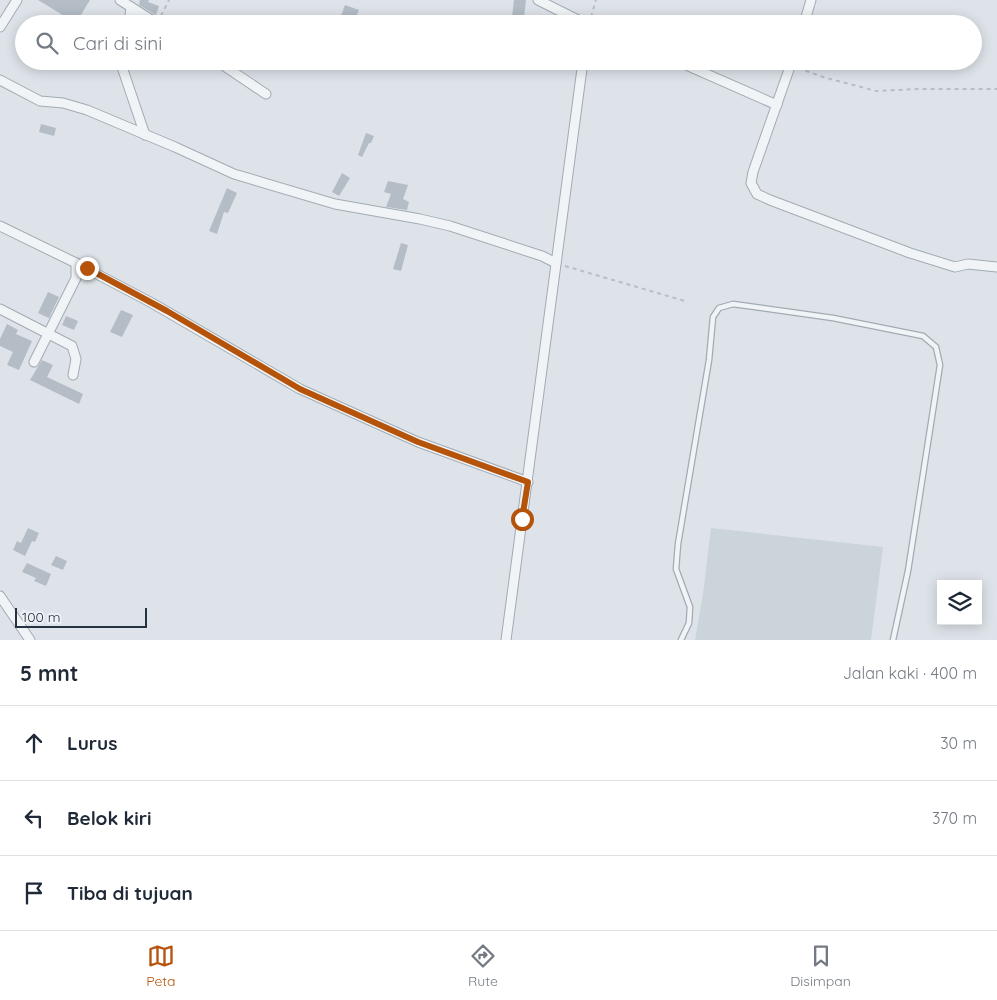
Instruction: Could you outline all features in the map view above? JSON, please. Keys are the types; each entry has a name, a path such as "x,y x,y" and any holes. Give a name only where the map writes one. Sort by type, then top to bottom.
{"street":[{"path":"0,27 17,0"},
{"path":"120,0 144,15"},
{"path":"538,0 569,15"},
{"path":"807,15 811,0"},
{"path":"130,15 131,7"},
{"path":"123,70 145,136"},
{"path":"230,70 266,94"},
{"path":"506,640 582,70"},
{"path":"697,70 776,105"},
{"path":"789,70 751,180 752,187 758,194 894,247 946,264 956,267 968,264 997,267"},
{"path":"0,80 40,101 63,103 87,110 250,180 347,207 450,226 542,256 556,263"},
{"path":"0,226 160,307 300,389 418,442 528,482"},
{"path":"34,362 76,278 76,263"},
{"path":"2,313 48,333 72,346 76,359 73,375"},
{"path":"0,596 30,640"}],"lane":[{"path":"681,640 689,623 690,607 676,569 681,519 709,360 713,317 719,308 733,304 834,318 923,336 936,347 940,365 908,571 893,640"}],"path":[{"path":"162,15 169,0"},
{"path":"590,15 596,0"},
{"path":"808,70 823,77 876,91 918,89 997,90"},
{"path":"556,263 685,301"}],"shaded area":[{"path":"711,528 883,547 871,640 695,640"}],"building":[{"path":"38,0 90,0 81,15 63,15"},
{"path":"140,0 149,0 148,2 159,6 156,15 139,5"},
{"path":"514,0 526,0 524,15 512,15"},
{"path":"345,5 359,10 357,15 341,15"},
{"path":"41,124 56,128 54,136 39,132"},
{"path":"366,133 374,136 362,157 358,155"},
{"path":"342,173 350,178 339,196 332,192"},
{"path":"388,181 408,185 403,199 409,202 407,210 386,207 391,194 384,192"},
{"path":"227,188 237,193 228,213 224,212 217,234 209,231"},
{"path":"401,243 408,245 401,271 393,269"},
{"path":"48,292 59,297 49,318 38,313"},
{"path":"121,310 133,315 122,337 110,332"},
{"path":"66,316 78,321 74,330 62,325"},
{"path":"7,324 18,330 16,334 32,341 19,370 7,365 13,352 0,346 0,339"},
{"path":"42,360 53,365 47,377 83,394 79,404 30,380"},
{"path":"28,528 39,533 35,542 32,541 25,556 13,550 17,541 21,543"},
{"path":"56,556 67,561 63,570 51,565"},
{"path":"27,563 51,574 46,586 34,581 36,578 22,572"}],"route":[{"path":"87,268 167,311 300,389 418,442 528,482 522,519"}]}
